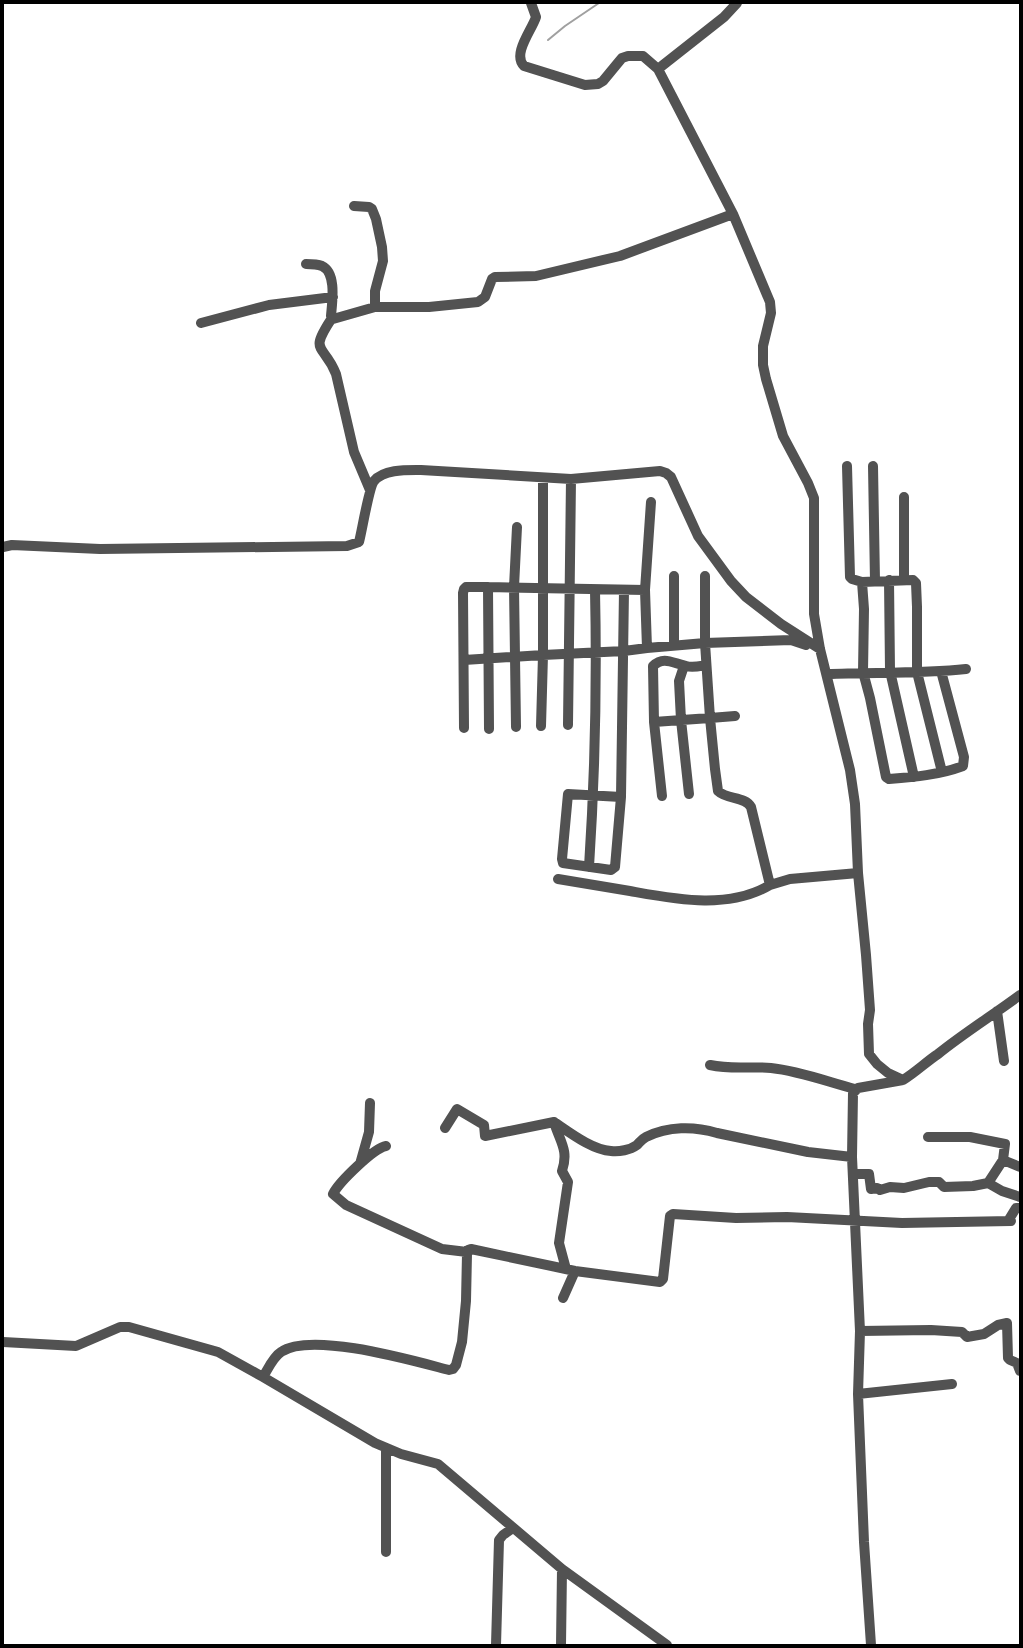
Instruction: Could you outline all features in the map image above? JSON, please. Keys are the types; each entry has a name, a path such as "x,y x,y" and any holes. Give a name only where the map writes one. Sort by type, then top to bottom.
{"street":[{"path":"531,3 536,17 520,53 520,61 524,66 592,86 603,81 622,58 628,56 643,56 658,69 733,214 771,308 763,346 763,365 783,436 808,483 814,498 814,614 820,649 850,770 855,804 858,873 870,1010 868,1024 869,1054 877,1064 888,1073 904,1080"},
{"path":"658,69 724,17 737,3"},
{"path":"354,206 369,207 372,209 376,219 382,247 383,261 375,291 375,308"},
{"path":"332,318 375,308 429,307 478,302 485,297 490,284 495,277 536,276 620,256 733,214"},
{"path":"306,264 322,266 326,269 333,288 332,318 321,334 319,345 320,350 331,363 336,374 354,452 370,490"},
{"path":"201,323 269,305 333,298"},
{"path":"847,466 850,577 852,580 862,582 913,580 916,583 918,607 917,672 942,772"},
{"path":"873,466 875,581"},
{"path":"3,547 12,545 100,549 347,546 359,542 370,490 375,480 382,475 398,471 421,470 571,479 660,472 666,473 671,477 698,536 731,581 746,596 781,624 820,649"},
{"path":"541,726 544,589 543,478"},
{"path":"568,725 571,479"},
{"path":"904,497 904,580"},
{"path":"647,648 645,590 651,502"},
{"path":"516,728 514,587 517,527"},
{"path":"674,576 674,646"},
{"path":"705,576 706,665 718,791 725,796 745,801 751,807 770,885"},
{"path":"889,580 890,672 914,777"},
{"path":"862,582 864,609 863,672 870,698 884,775 889,779 914,777 942,772 963,766 964,757 941,671"},
{"path":"464,728 462,593 466,587 514,587 569,590 645,590"},
{"path":"488,587 489,729"},
{"path":"589,867 593,795 596,653 595,590"},
{"path":"621,797 568,794 562,859 563,863 611,870 615,869 621,797 624,590"},
{"path":"464,660 516,658 569,653 596,653 705,643 791,640 820,649"},
{"path":"662,796 654,722 653,666 656,663 670,661 684,666 706,665"},
{"path":"684,666 679,681 681,720 689,794"},
{"path":"827,674 917,672 966,669"},
{"path":"654,722 735,716"},
{"path":"558,879 670,898 702,901 732,898 790,879 858,873"},
{"path":"710,1065 726,1068 773,1068 806,1075 855,1090 858,1088 904,1080 982,1021 1020,995"},
{"path":"997,1011 1004,1061"},
{"path":"855,1090 853,1093 852,1157 860,1331 858,1394 864,1538 871,1645"},
{"path":"360,1164 368,1132 370,1103"},
{"path":"445,1128 457,1109 484,1125 484,1136 554,1122 590,1145 610,1152 631,1149 645,1138 668,1129 692,1128 808,1152 852,1157"},
{"path":"554,1122 558,1138 566,1153 566,1160 562,1171 568,1182 559,1242 571,1270 563,1298"},
{"path":"928,1137 970,1137 1005,1144 1003,1160 988,1183"},
{"path":"386,1146 372,1152 336,1189 334,1194 341,1202 442,1249 467,1252 474,1249 571,1270 658,1282 662,1281 670,1216 673,1214 728,1218 787,1217 854,1221 1009,1221 1016,1208 1020,1208"},
{"path":"1003,1160 1020,1167"},
{"path":"853,1174 869,1174 871,1189 877,1188 880,1190 890,1187 904,1188 929,1182 939,1182 944,1187 973,1186 988,1183 1002,1191 1020,1197"},
{"path":"263,1377 276,1356 281,1352 288,1348 303,1345 340,1347 396,1356 449,1370 453,1369 456,1365 465,1317 467,1252"},
{"path":"860,1331 931,1330 962,1332 967,1337 984,1334 998,1324 1007,1323 1008,1358 1017,1363 1020,1371"},
{"path":"3,1342 76,1346 120,1327 129,1327 218,1352 386,1448 401,1454 438,1464 562,1569 667,1645"},
{"path":"858,1394 952,1384"},
{"path":"386,1448 386,1552"},
{"path":"496,1645 499,1540 513,1528"},
{"path":"561,1645 562,1569"}],"waterway":[{"path":"548,40 565,26 599,3"}]}
